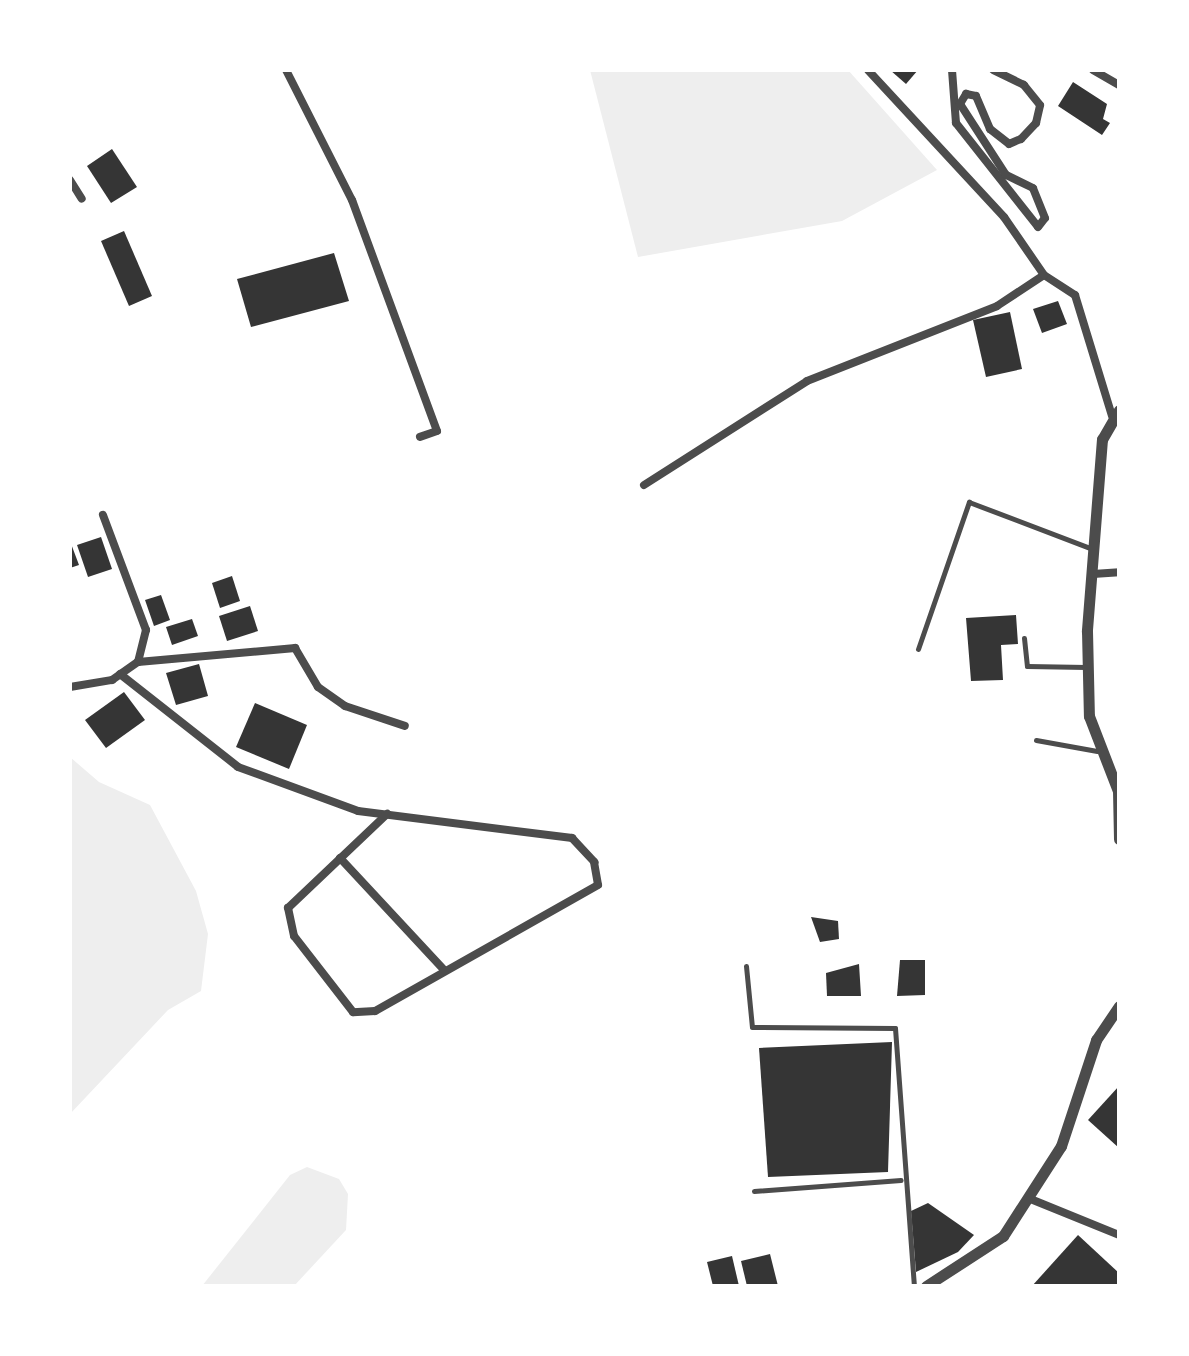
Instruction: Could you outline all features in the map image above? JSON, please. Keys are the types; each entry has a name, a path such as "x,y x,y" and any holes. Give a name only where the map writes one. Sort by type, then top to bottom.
{"street":[{"path":"286,70 352,200 437,431 420,437"},
{"path":"868,70 995,209 1044,275 1075,295 1115,413 1102,439 1090,548 1093,574 1087,667 1097,751 1118,791 1119,839"},
{"path":"952,70 956,123 1008,193 1038,227 1045,218 1033,188 1006,175 960,104 966,94 976,96 990,129 1009,144 1021,139 1036,123 1040,105 1024,85 993,70"},
{"path":"1093,70 1119,85"},
{"path":"70,180 82,199"},
{"path":"995,209 1008,193"},
{"path":"644,485 807,381 997,306 1044,275"},
{"path":"103,515 146,630 138,662"},
{"path":"1093,574 1119,572"},
{"path":"70,687 120,674 138,662 295,648 318,687 345,706 405,726"},
{"path":"120,674 238,767 387,814 572,838 594,862 598,885 375,1011 353,1012 294,936 288,908 387,814"},
{"path":"340,858 445,971"},
{"path":"926,1286 1003,1236 1061,1146 1096,1040 1119,1006"},
{"path":"1028,1198 1119,1235"}],"lane":[{"path":"918,649 969,502 1090,548"},
{"path":"1024,638 1027,666 1087,667"},
{"path":"1036,740 1097,751"},
{"path":"746,966 752,1027 895,1028 901,1180 914,1286"},
{"path":"754,1191 901,1180"}],"shaded area":[{"path":"590,70 848,70 937,170 842,221 638,257"},
{"path":"70,757 99,782 150,805 196,891 208,934 201,991 168,1010 70,1114"},
{"path":"307,1167 339,1179 348,1194 346,1230 294,1286 202,1286 290,1175"}],"building":[{"path":"890,70 918,70 906,84"},
{"path":"1073,82 1107,104 1103,119 1110,123 1102,135 1058,106"},
{"path":"112,149 137,187 111,203 87,166"},
{"path":"124,231 152,296 129,306 101,241"},
{"path":"334,253 349,301 251,327 237,279"},
{"path":"1058,301 1067,324 1042,333 1033,309"},
{"path":"1010,312 1022,369 986,377 973,320"},
{"path":"101,537 112,569 88,577 77,545"},
{"path":"70,541 79,565 70,568"},
{"path":"232,576 240,601 220,608 212,583"},
{"path":"161,595 170,620 154,626 145,600"},
{"path":"250,606 258,631 227,641 219,616"},
{"path":"1016,615 1018,644 1001,645 1003,680 971,681 966,618"},
{"path":"192,619 198,636 172,645 166,627"},
{"path":"199,664 208,696 176,705 166,673"},
{"path":"124,692 145,720 106,748 85,720"},
{"path":"255,703 307,725 289,769 236,747"},
{"path":"811,917 838,921 839,939 820,942"},
{"path":"900,960 925,960 925,995 897,996"},
{"path":"859,964 861,996 827,996 826,973"},
{"path":"892,1042 888,1172 768,1177 759,1048"},
{"path":"1119,1086 1119,1148 1088,1120"},
{"path":"928,1203 974,1235 958,1252 916,1272 911,1211"},
{"path":"1078,1235 1119,1273 1119,1286 1032,1286"},
{"path":"770,1254 778,1286 747,1286 741,1261"},
{"path":"732,1256 739,1286 713,1286 707,1262"}]}
